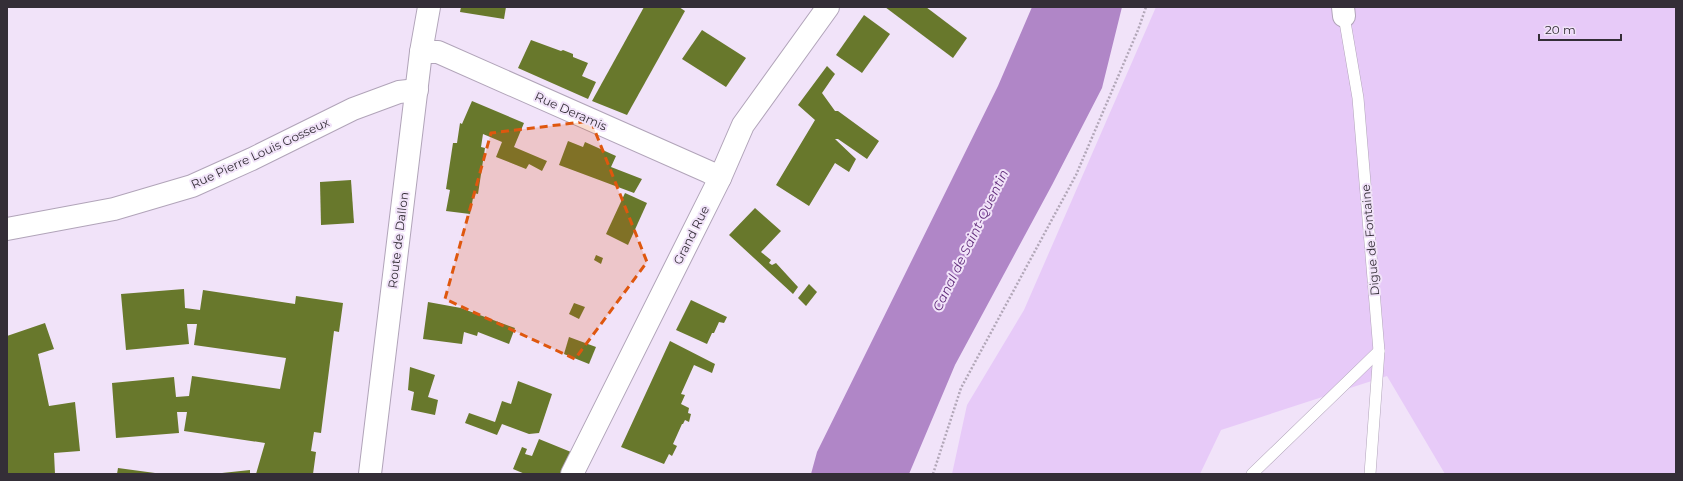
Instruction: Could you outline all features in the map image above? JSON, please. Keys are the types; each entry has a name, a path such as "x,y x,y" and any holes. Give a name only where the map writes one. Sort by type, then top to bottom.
{"street":[{"name":"Route de Dallon","path":"370,474 416,90 429,7"},
{"name":"Grand Rue","path":"572,474 720,178 744,125 828,7"},
{"name":"Rue Deramis","path":"421,52 438,52 720,178"},
{"name":"Rue Pierre Louis Gosseux","path":"7,228 114,208 192,186 252,159 353,108 399,92 416,90"}],"lane":[{"name":"Digue de Fontaine","path":"1343,11 1358,98 1379,351 1370,474"},
{"path":"1252,474 1379,351"}],"path":[{"path":"933,474 961,388 1076,175 1138,30 1145,7"}],"highlighted area":[{"path":"591,121 647,262 575,359 445,299 491,133"}],"shaded area":[{"path":"1156,7 1676,7 1676,474 1445,474 1387,376 1221,430 1200,474 952,474 967,405 1024,310"}],"water":[{"name":"Canal de Saint-Quentin","path":"1032,7 1122,7 1102,88 1052,185 955,365 909,474 811,474 817,452 998,86"}],"building":[{"path":"461,7 506,7 504,19 460,12"},
{"path":"644,7 679,7 685,11 627,115 592,101"},
{"path":"885,7 926,7 967,38 953,58"},
{"path":"864,15 890,34 862,73 836,55"},
{"path":"702,30 746,58 726,87 682,59"},
{"path":"531,40 573,54 573,57 588,63 582,76 596,82 588,99 518,68"},
{"path":"827,66 835,74 822,93 835,111 838,111 879,141 867,159 838,139 835,139 856,159 849,172 835,163 809,206 776,185 815,120 798,105"},
{"path":"472,101 524,123 514,147 547,161 542,171 529,164 526,169 496,157 502,142 483,134 481,147 485,148 478,194 474,193 470,214 446,211 450,190 446,189 453,143 457,143 460,123 462,124"},
{"path":"568,141 583,147 585,142 616,156 611,167 642,179 634,193 559,165"},
{"path":"351,180 354,223 321,225 320,182"},
{"path":"625,193 647,203 628,245 606,234"},
{"path":"755,208 781,231 761,252 771,260 769,263 772,265 776,263 798,287 793,294 729,235"},
{"path":"596,255 603,258 601,264 594,260"},
{"path":"809,284 817,292 806,306 798,298"},
{"path":"184,289 185,308 200,310 203,290 295,304 296,296 343,303 339,332 334,331 321,433 314,432 311,451 316,452 313,474 256,474 265,443 184,431 187,412 177,412 179,433 116,438 112,383 174,377 176,397 189,396 192,376 280,389 286,358 194,345 197,324 187,324 189,344 126,350 121,294"},
{"path":"691,300 727,317 724,323 719,322 707,344 676,330"},
{"path":"428,302 461,308 515,328 509,344 478,332 477,336 464,332 462,344 423,339"},
{"path":"574,303 585,307 579,319 569,314"},
{"path":"45,323 54,349 38,354 49,406 75,402 80,451 54,453 55,474 7,474 7,336"},
{"path":"569,337 596,347 589,364 564,354"},
{"path":"670,341 715,364 712,373 694,365 681,394 685,395 681,404 689,408 688,413 691,414 689,422 685,420 682,424 673,444 677,446 672,456 669,454 664,464 621,447"},
{"path":"410,367 435,375 428,397 438,400 435,415 411,410 414,392 408,390"},
{"path":"518,381 552,394 539,433 529,434 502,424 497,435 465,423 469,413 495,422 502,401 511,404"},
{"path":"539,439 571,452 561,474 525,474 513,469 522,447 527,449 525,454 532,456"},
{"path":"118,468 155,473 155,474 117,474"},
{"path":"250,470 250,474 222,474 222,473"}]}
